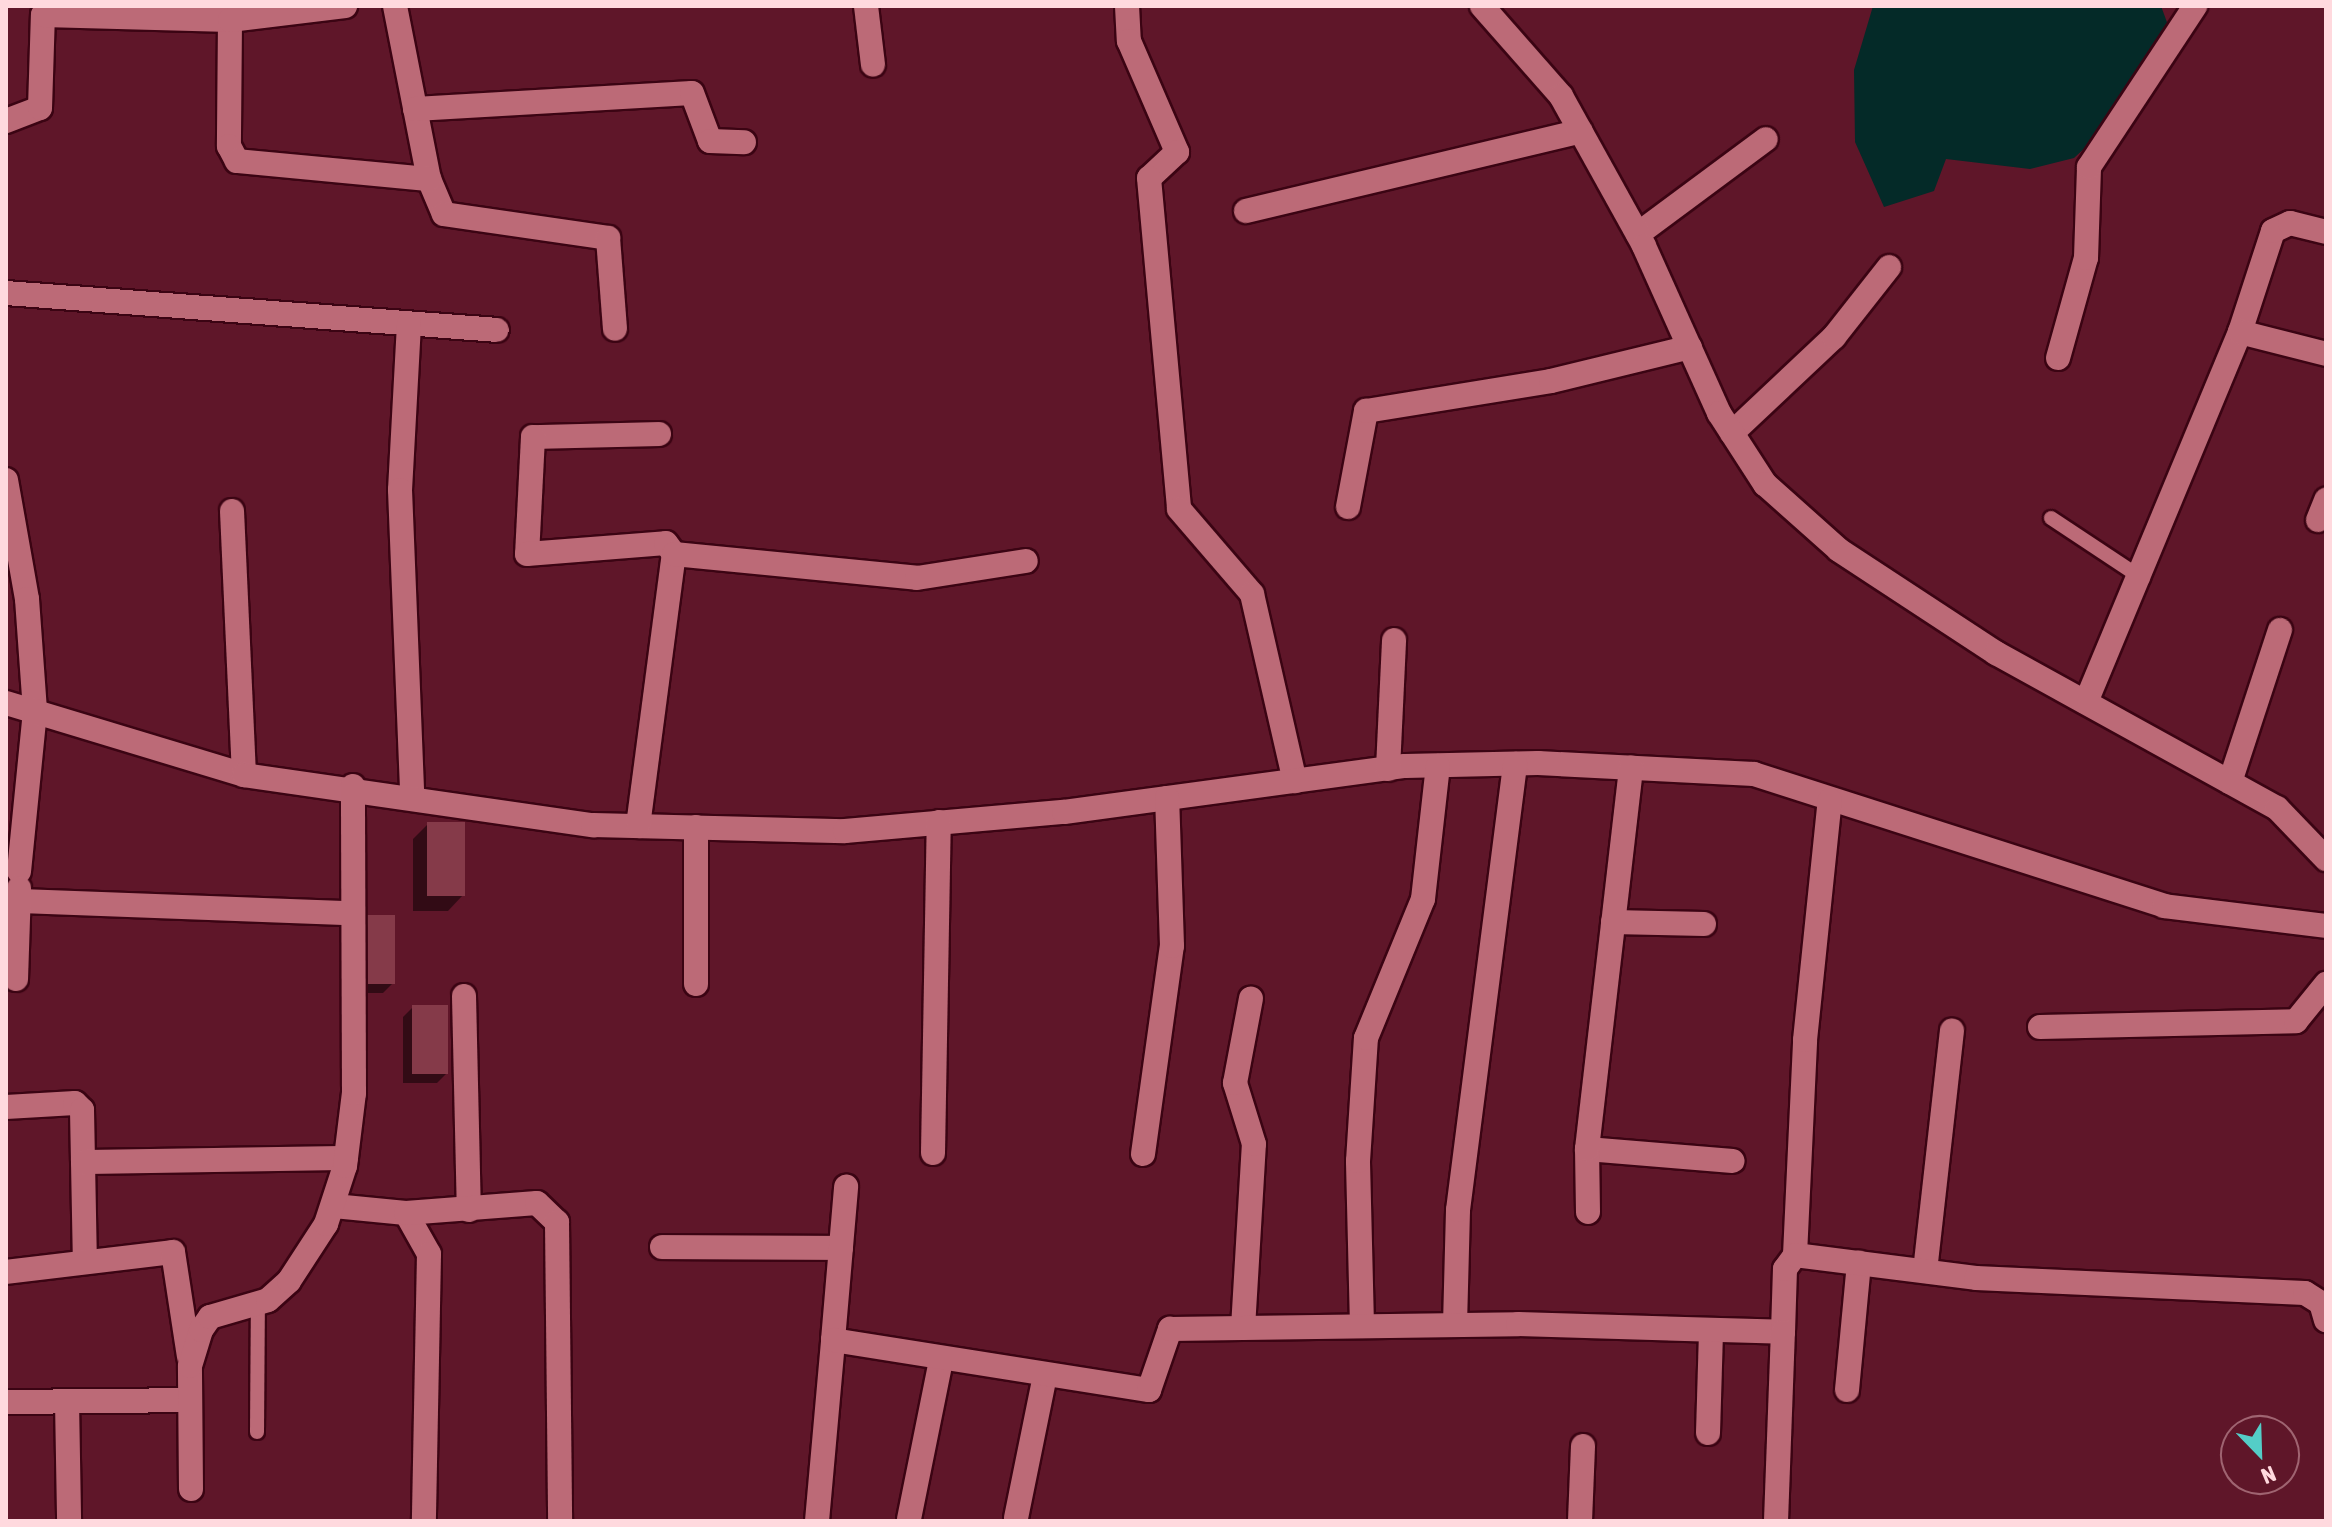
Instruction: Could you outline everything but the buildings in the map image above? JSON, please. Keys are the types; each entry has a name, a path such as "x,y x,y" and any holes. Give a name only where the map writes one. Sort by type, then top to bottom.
{"street":[{"path":"6,121 40,108 43,11 238,15 345,6"},
{"path":"395,6 429,179 439,206 454,220 608,238 615,329"},
{"path":"866,6 873,65"},
{"path":"1127,6 1129,41 1177,152 1149,178 1179,509 1252,594 1295,781"},
{"path":"1482,6 1561,96 1638,234 1732,433 1765,484 1839,550 2086,702 2277,808 2326,859"},
{"path":"2058,358 2086,258 2089,167 2195,6"},
{"path":"238,15 229,146 237,161 429,179"},
{"path":"415,109 692,93 710,141 744,142"},
{"path":"1246,211 1581,131"},
{"path":"1638,234 1766,139"},
{"path":"2086,702 2143,579 2240,332 2273,231 2290,223 2326,232"},
{"path":"1732,433 1834,337 1889,267"},
{"path":"6,293 497,330"},
{"path":"409,324 400,490 412,794"},
{"path":"2240,332 2326,354"},
{"path":"1348,507 1366,411 1551,381 1690,347"},
{"path":"638,826 674,554 666,543 527,554 533,437 659,434"},
{"path":"6,480 27,599 35,711 13,871 19,901 16,979"},
{"path":"232,511 244,775"},
{"path":"674,554 917,578 1026,561"},
{"path":"2230,782 2280,630"},
{"path":"1388,769 1394,640"},
{"path":"6,703 244,775 353,786 638,826 845,831 1167,798 1388,769 1438,766 1515,764 1754,774 2164,906 2326,926"},
{"path":"1455,1325 1458,1210 1515,764"},
{"path":"1362,1326 1358,1161 1366,1038 1423,899 1438,766"},
{"path":"1588,1212 1587,1149 1631,768"},
{"path":"190,1366 210,1317 258,1303 289,1281 334,1206 346,1158 354,1093 353,786"},
{"path":"1143,1154 1172,946 1167,798"},
{"path":"1776,1521 1785,1269 1795,1255 1805,1040 1830,800"},
{"path":"933,1153 939,822"},
{"path":"696,827 696,984"},
{"path":"19,901 352,913"},
{"path":"1613,922 1704,924"},
{"path":"2040,1027 2296,1021 2326,984"},
{"path":"464,996 469,1210"},
{"path":"1243,1328 1254,1144 1235,1083 1251,998"},
{"path":"1925,1271 1952,1031"},
{"path":"6,1107 75,1103 83,1162 85,1261"},
{"path":"1587,1149 1733,1161"},
{"path":"83,1162 346,1158"},
{"path":"817,1521 846,1187"},
{"path":"334,1206 406,1213 537,1203 557,1222 560,1521"},
{"path":"406,1213 429,1254 424,1521"},
{"path":"662,1247 841,1248"},
{"path":"6,1272 173,1252 190,1366 191,1489"},
{"path":"1795,1255 1925,1271 2305,1293 2321,1303 2326,1320"},
{"path":"1847,1390 1859,1263"},
{"path":"833,1340 941,1361 1149,1390 1170,1329 1455,1325 1783,1332"},
{"path":"1708,1433 1711,1330"},
{"path":"909,1519 941,1361"},
{"path":"1016,1518 1045,1375"},
{"path":"6,1402 188,1400"},
{"path":"67,1401 69,1521"},
{"path":"1580,1521 1583,1446"}],"lane":[{"path":"2051,518 2143,579"},
{"path":"257,1432 258,1303"}],"water":[{"path":"1873,6 2161,6 2168,25 2111,124 2074,158 2030,169 1946,159 1934,191 1884,207 1855,142 1854,70"}]}
